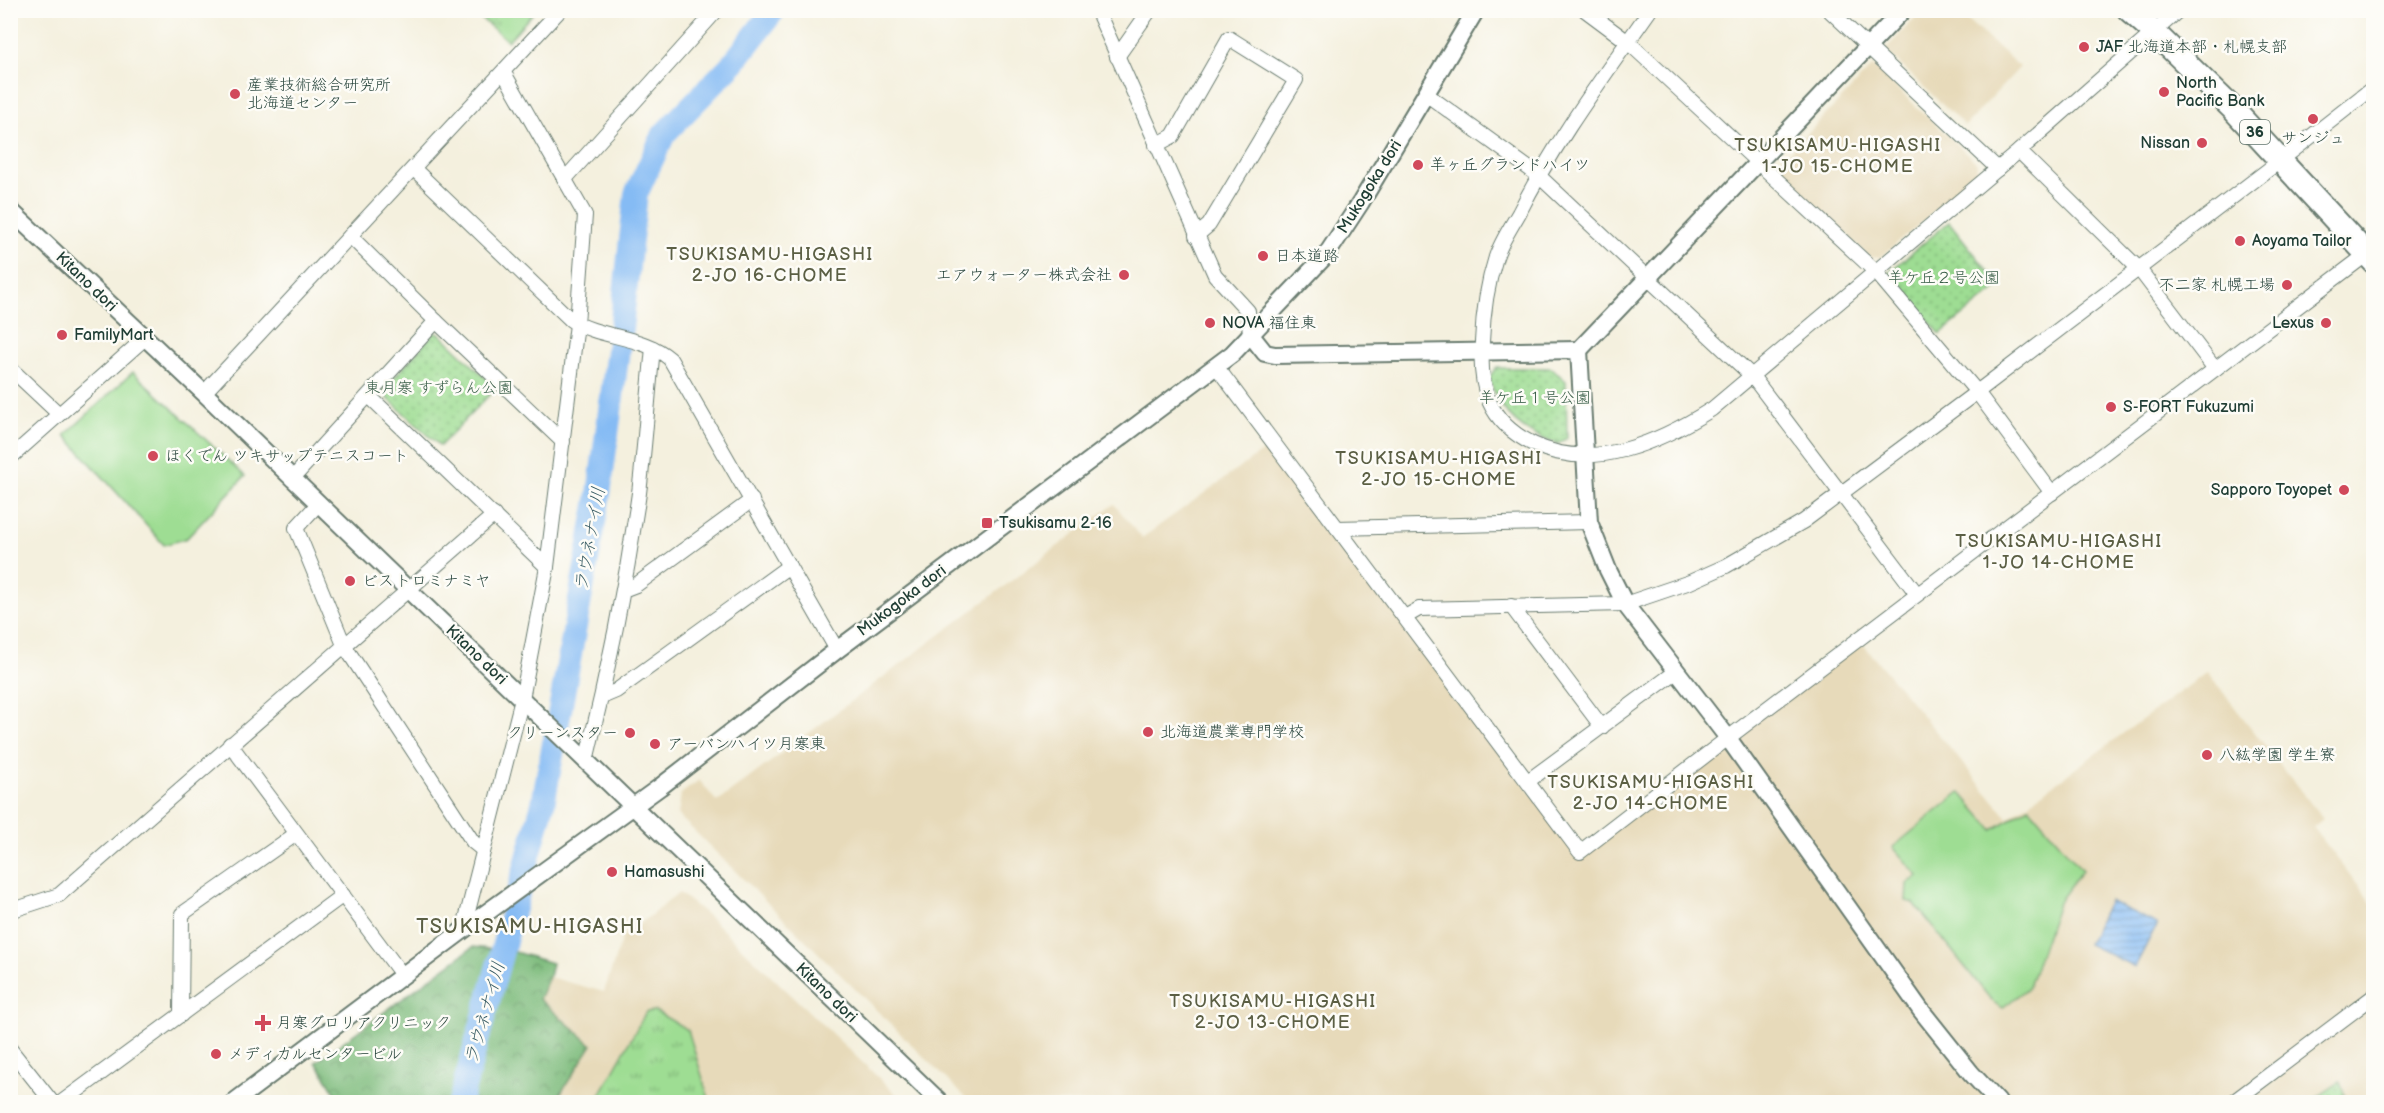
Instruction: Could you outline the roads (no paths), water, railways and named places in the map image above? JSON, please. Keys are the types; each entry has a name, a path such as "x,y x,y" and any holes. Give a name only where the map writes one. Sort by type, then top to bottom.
{"highway":[{"name":"36","path":"2128,10 2232,108 2370,258"}],"street":[{"path":"204,393 504,73 560,10"},
{"path":"565,179 717,10"},
{"path":"1097,10 1215,275 1248,310 1250,334 1265,353 1275,355 1579,350 1903,10"},
{"path":"1118,57 1150,10"},
{"name":"Mukogoka dori","path":"234,1102 535,876 632,807 1232,354 1327,254 1361,202 1476,10"},
{"path":"1585,10 1628,42 1876,272 1977,392 2052,493"},
{"path":"1650,10 1538,175 1497,255 1484,305 1482,383 1488,400 1512,431 1541,448 1563,453 1610,453 1630,448 1682,427 1712,409 1998,169 2179,10"},
{"path":"1829,10 1998,169"},
{"path":"1156,145 1173,136 1229,38 1296,80 1209,225 1196,236"},
{"path":"463,931 524,702 547,567 563,442 577,324 585,215 504,73"},
{"path":"1405,617 1419,609 1625,604 1690,582 1726,566 1804,521 2139,269 2373,87"},
{"path":"1426,94 1538,175 1752,376 1917,594"},
{"path":"2019,151 2139,269 2215,369"},
{"path":"414,169 577,324 653,348 670,358 837,650"},
{"name":"Kitano dori","path":"10,210 204,393 940,1102"},
{"path":"350,236 563,442"},
{"path":"1216,366 1580,852 2215,369 2370,258"},
{"path":"292,479 436,321"},
{"path":"10,458 145,338"},
{"path":"582,758 602,697 623,590 639,491 653,348"},
{"path":"1579,350 1589,522 1608,570 1625,604 1728,738 1920,1009 1998,1102"},
{"path":"10,368 59,414"},
{"path":"369,396 547,567"},
{"path":"623,590 636,585 752,500"},
{"path":"318,504 296,528 344,645 473,842 483,850"},
{"path":"10,911 59,895 494,515"},
{"path":"1337,528 1589,522"},
{"path":"602,697 616,691 789,566"},
{"path":"1511,606 1602,727"},
{"path":"1528,781 1677,671"},
{"path":"230,744 404,976"},
{"path":"181,1015 182,914 296,834"},
{"path":"62,1102 343,895"},
{"path":"2233,1102 2373,996"},
{"path":"10,1049 52,1102"}],"water":[{"path":"2109,901 2157,924 2135,967 2088,944"}],"waterway":[{"name":"ラウネナイ川","path":"460,1102 543,804 599,494 636,194 664,134 734,62 774,10"}],"place":[{"name":"JAF 北海道本部・札幌支部","path":"2084,47"},
{"name":"North Pacific Bank","path":"2164,92"},
{"name":"産業技術総合研究所 北海道センター","path":"235,94"},
{"name":"サンジュ","path":"2313,119"},
{"name":"Nissan","path":"2202,143"},
{"name":"羊ヶ丘グランドハイツ","path":"1418,165"},
{"name":"Aoyama Tailor","path":"2240,241"},
{"name":"日本道路","path":"1263,256"},
{"name":"エアウォーター株式会社","path":"1124,275"},
{"name":"不二家 札幌工場","path":"2287,285"},
{"name":"NOVA 福住東","path":"1210,323"},
{"name":"Lexus","path":"2326,323"},
{"name":"FamilyMart","path":"62,335"},
{"name":"S-FORT Fukuzumi","path":"2111,407"},
{"name":"ほくでん ツキサップテニスコート","path":"153,456"},
{"name":"Sapporo Toyopet","path":"2344,490"},
{"name":"Tsukisamu 2-16","path":"987,523"},
{"name":"ビストロミナミヤ","path":"350,581"},
{"name":"北海道農業専門学校","path":"1148,732"},
{"name":"クリーンスター","path":"630,733"},
{"name":"アーバンハイツ月寒東","path":"655,744"},
{"name":"八紘学園 学生寮","path":"2207,755"},
{"name":"Hamasushi","path":"612,872"},
{"name":"月寒グロリアクリニック","path":"263,1023"},
{"name":"メディカルセンタービル","path":"216,1054"}],"district":[{"name":"TSUKISAMU-HIGASHI 1-JO 15-CHOME","path":"1838,155"},
{"name":"TSUKISAMU-HIGASHI 2-JO 16-CHOME","path":"770,264"},
{"name":"TSUKISAMU-HIGASHI 2-JO 15-CHOME","path":"1439,468"},
{"name":"TSUKISAMU-HIGASHI 1-JO 14-CHOME","path":"2059,551"},
{"name":"TSUKISAMU-HIGASHI 2-JO 14-CHOME","path":"1651,792"},
{"name":"TSUKISAMU-HIGASHI","path":"530,927"},
{"name":"TSUKISAMU-HIGASHI 2-JO 13-CHOME","path":"1273,1011"}],"park label":[{"name":"羊ケ丘２号公園","path":"1944,278"},
{"name":"東月寒 すずらん公園","path":"439,388"},
{"name":"羊ケ丘１号公園","path":"1535,398"}]}
